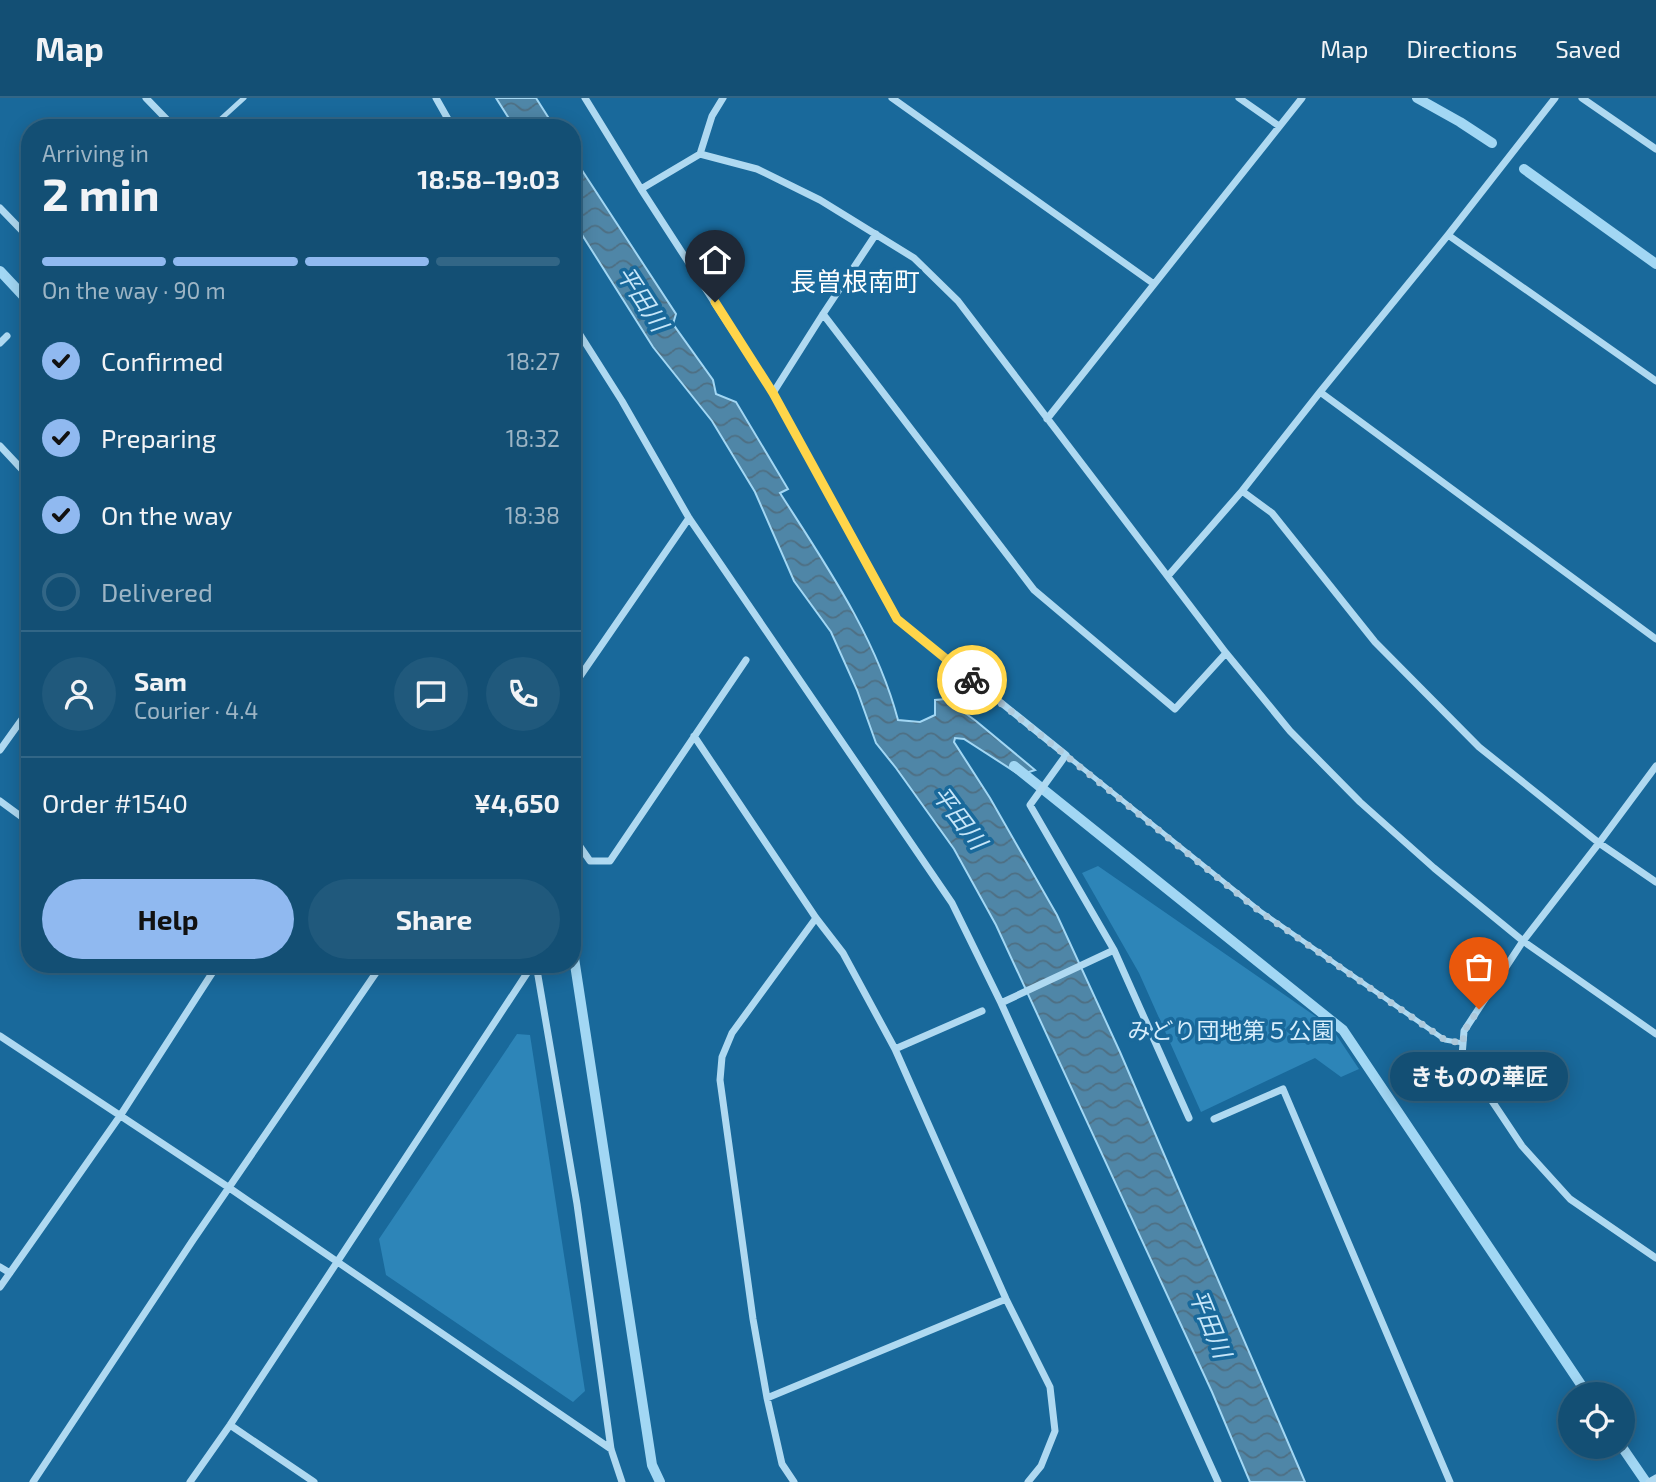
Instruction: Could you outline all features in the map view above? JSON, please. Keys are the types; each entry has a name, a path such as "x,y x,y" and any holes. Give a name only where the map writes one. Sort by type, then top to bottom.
{"street":[{"path":"146,98 166,119"},
{"path":"436,98 448,119"},
{"path":"586,98 641,189 773,393 897,619 1066,755 1030,804 1114,950 1189,1118"},
{"path":"641,189 699,153 712,116 723,98"},
{"path":"892,98 1154,284"},
{"path":"1239,98 1279,126"},
{"path":"1047,419 1302,98"},
{"path":"1168,576 1242,491 1555,98"},
{"path":"1582,98 1656,149"},
{"path":"699,153 757,169 820,200 914,258 958,301 1226,653 1290,731 1360,802 1523,942 1656,1034"},
{"path":"0,208 21,230"},
{"path":"773,393 876,234"},
{"path":"1448,235 1656,381"},
{"path":"822,314 1034,590 1175,709 1226,653"},
{"path":"581,336 622,401 689,518 952,903 1001,1003 1219,1482"},
{"path":"0,343 7,337"},
{"path":"1320,392 1656,639"},
{"path":"0,446 21,468"},
{"path":"1242,491 1272,513 1375,642 1479,747 1599,843 1656,882"},
{"path":"581,675 689,518"},
{"path":"581,848 590,861 610,861 746,660"},
{"path":"0,750 21,721"},
{"path":"694,736 816,918 843,953 895,1049 1006,1299 1050,1387 1055,1431 1041,1466 1028,1482"},
{"path":"1656,766 1523,942 1464,1031 1462,1056 1522,1146 1570,1199 1656,1258"},
{"path":"0,801 21,816"},
{"path":"794,1482 782,1464 767,1398 753,1319 720,1080 722,1057 732,1034 816,918"},
{"path":"1001,1003 1114,950"},
{"path":"0,1287 120,1116 212,973"},
{"path":"33,1482 228,1187 376,973"},
{"path":"190,1482 529,973"},
{"path":"537,973 576,1205 611,1449 622,1482"},
{"path":"895,1049 982,1011"},
{"path":"0,1036 228,1187 611,1449"},
{"path":"1214,1119 1283,1089 1450,1482"},
{"path":"0,1266 10,1273"},
{"path":"767,1398 1006,1299"},
{"path":"230,1425 314,1482"},
{"path":"1649,1482 1656,1479"}],"lane":[{"path":"221,119 243,98"},
{"path":"1066,755 1259,911 1445,1040 1463,1043"}],"green space":[{"name":"みどり団地第５公園","path":"1098,866 1331,1027 1359,1069 1341,1077 1315,1058 1201,1112 1139,973 1082,873"},
{"path":"517,1034 530,1035 585,1391 573,1402 386,1275 379,1239"}],"water":[{"path":"496,98 536,98 549,119 509,119"},
{"name":"平田川","path":"581,169 676,314 673,324 713,380 716,394 736,402 788,489 780,493 848,602 877,660 898,720 920,722 935,715 935,700 946,699 1035,770 1020,775 964,739 955,738 954,742 990,798 1057,915 1120,1052 1305,1482 1250,1482 1212,1392 996,925 954,849 876,743 857,690 831,632 794,581 755,492 712,421 653,347 581,233"}],"waterway":[{"path":"1417,98 1492,143"},
{"path":"1524,169 1656,264"},
{"path":"0,271 21,293"},
{"path":"1014,766 1343,1030 1579,1382"},
{"path":"576,973 652,1465 660,1482"},
{"path":"1630,1459 1646,1482"}],"way so far":[{"path":"972,680 1259,911 1445,1040 1463,1043 1464,1031 1479,1009"}],"place":[{"name":"きものの華匠","path":"1479,1009"}],"district":[{"name":"長曽根南町","path":"855,280"}],"route":[{"path":"715,302 773,393 897,619 972,680"}]}
